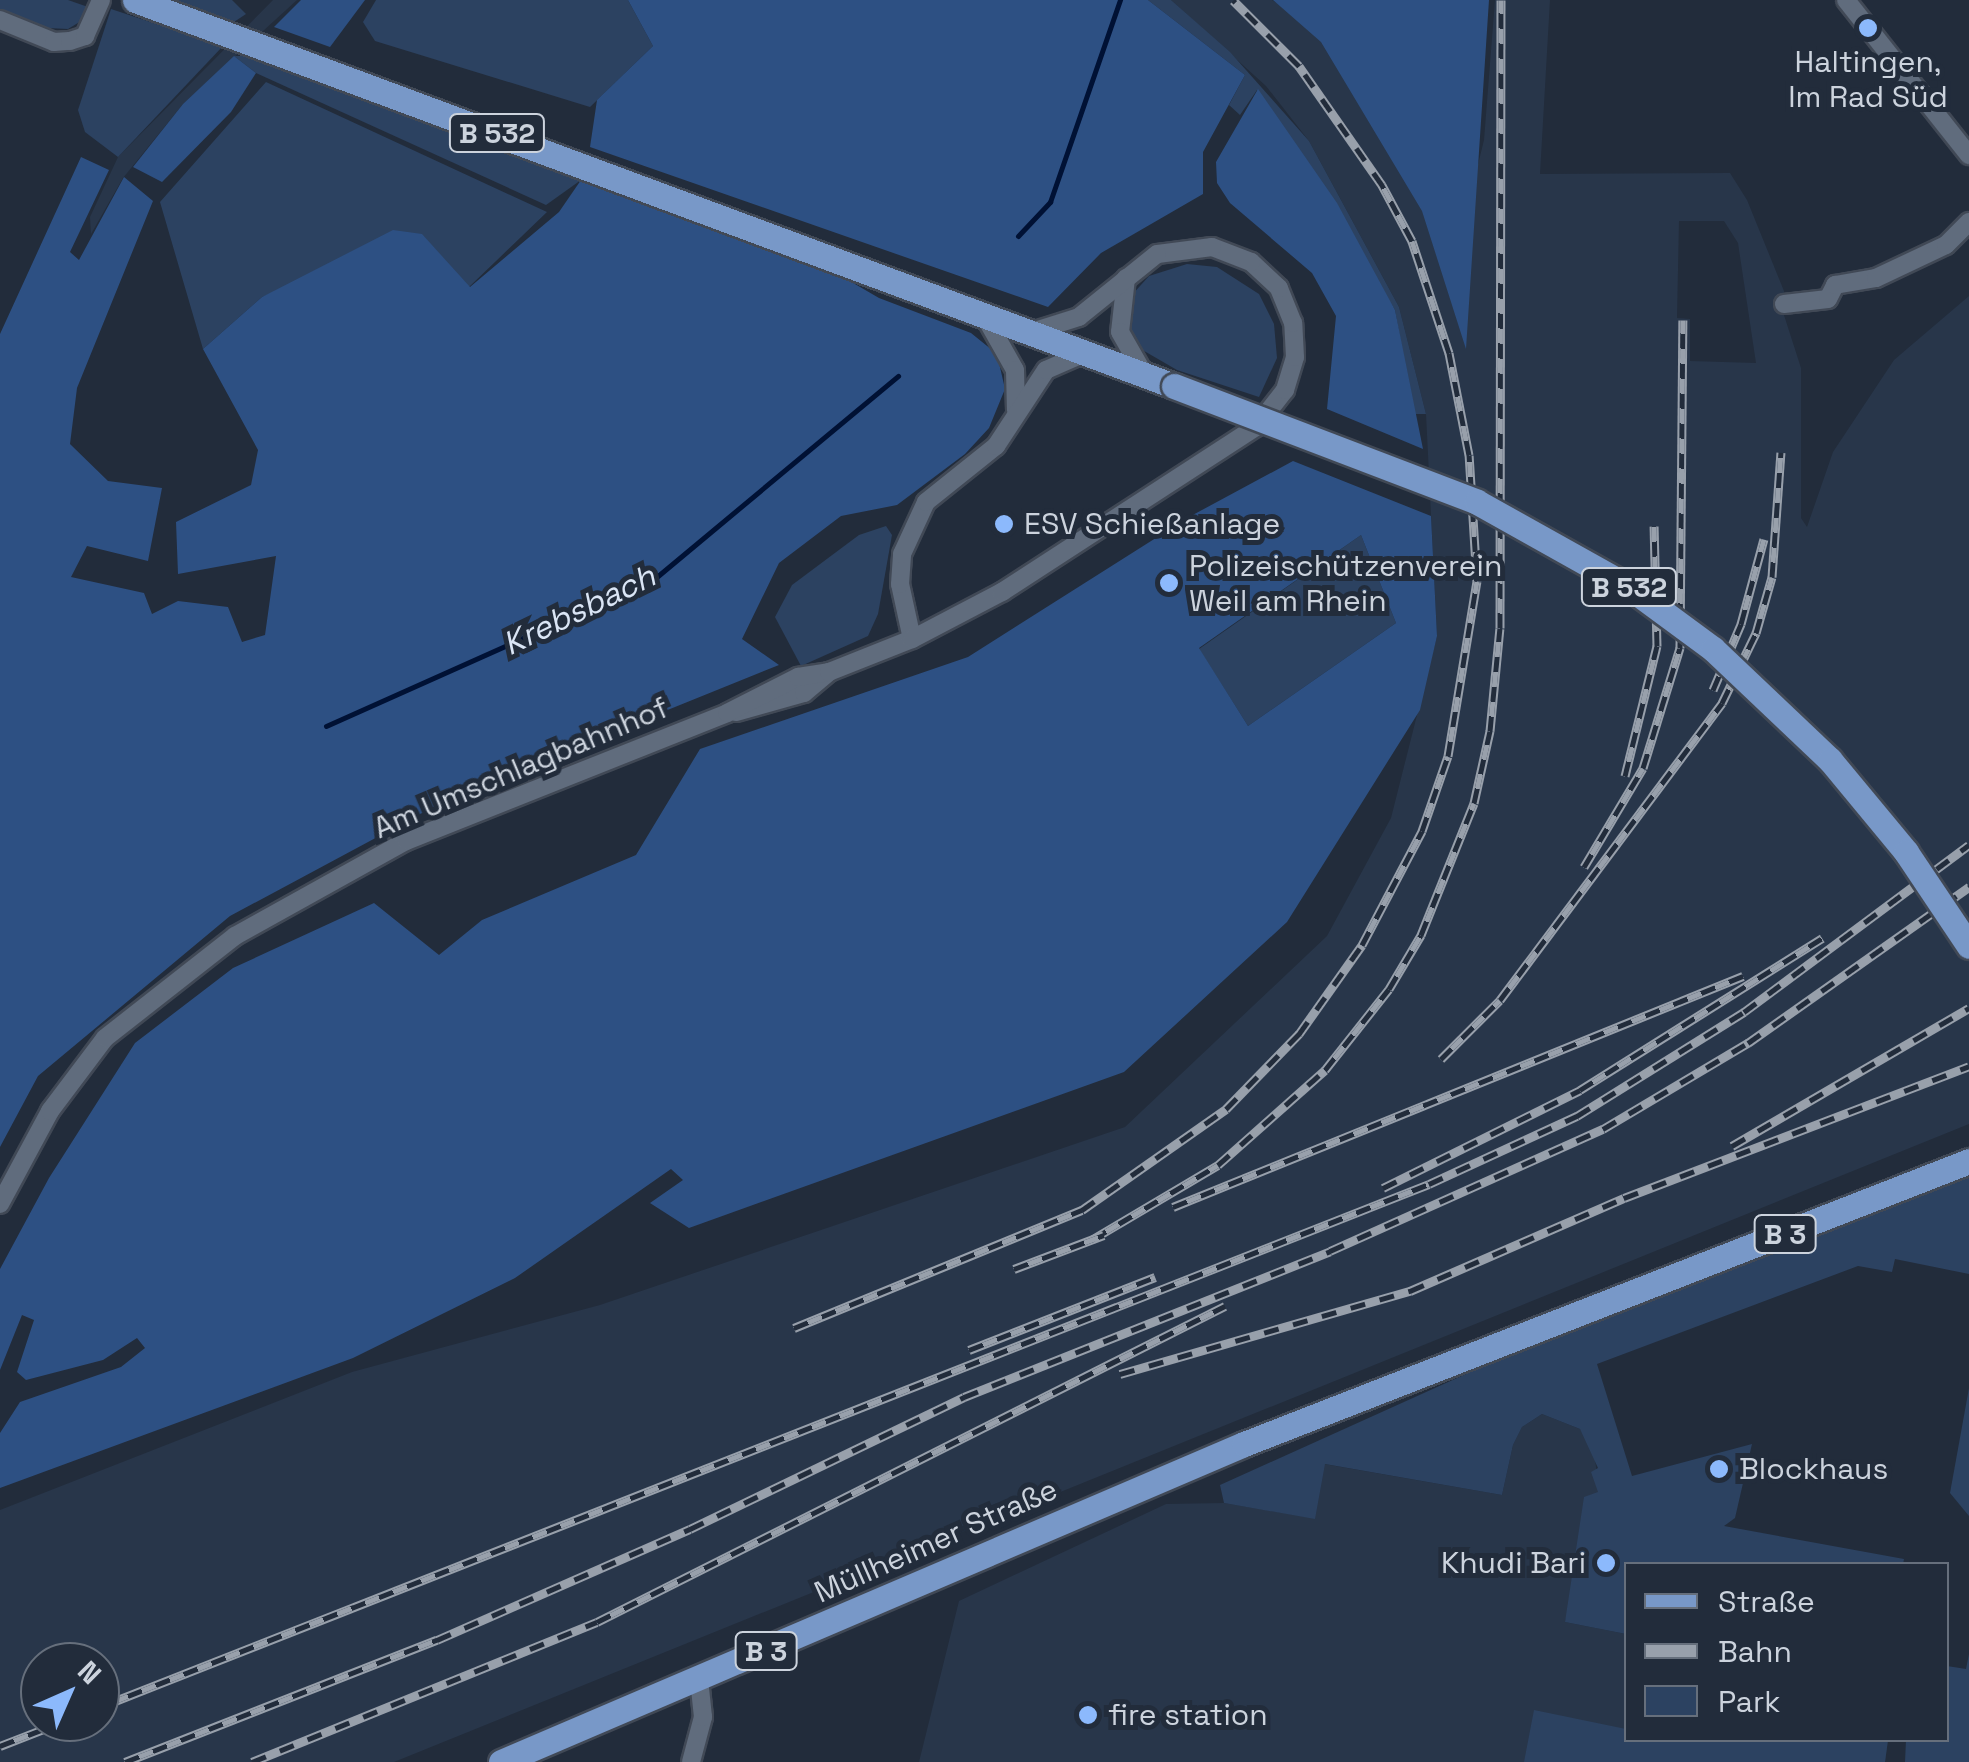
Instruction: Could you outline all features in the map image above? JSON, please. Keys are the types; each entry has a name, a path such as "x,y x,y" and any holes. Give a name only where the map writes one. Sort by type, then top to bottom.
{"main road":[{"name":"B 532","path":"135,0 984,314 1477,502 1628,587 1725,660 1820,749 1906,852 1969,946"},
{"name":"Müllheimer Straße","path":"500,1762 698,1681 1106,1502 1969,1161"}],"street":[{"path":"0,20 54,42 70,41 84,36 101,0"},
{"path":"1846,0 1969,155"},
{"path":"1784,304 1828,299 1835,285 1876,278 1928,254 1969,222"},
{"name":"Am Umschlagbahnhof","path":"0,1204 50,1111 106,1038 192,964 406,841 728,713 798,677 830,672 912,639 1100,532 1238,441 1278,403 1292,374 1295,338 1287,304 1260,269 1233,252 1190,246 1157,254 1079,317 1032,332"},
{"path":"1126,278 1120,332 1144,374"},
{"path":"984,314 1015,370 1016,412"},
{"path":"912,639 900,584 913,523 948,480 996,446 1046,370 1085,353"},
{"path":"691,1762 704,1717 698,1681"}],"shaded area":[{"path":"273,0 297,0 183,104 123,178 91,234 90,217 118,157"},
{"path":"301,0 365,0 330,47 274,27"},
{"path":"628,0 1148,0 1245,75 1203,152 1203,194 1101,253 1048,307 590,147 597,100 653,46"},
{"path":"1171,0 1272,0 1336,40 1457,250 1484,140 1495,0 1550,0 1540,174 1730,173 1747,200 1784,291 1783,312 1801,368 1801,518 1807,527 1833,452 1894,360 1969,296 1969,1124 394,1762 0,1762 0,1510 352,1372 600,1305 1125,1127 1327,936 1391,818 1437,636 1426,414 1399,307 1309,141 1266,86","holes":["1679,221 1724,221 1738,243 1756,363 1690,361 1690,319 1677,318"]},
{"path":"1273,0 1489,0 1466,349 1422,211 1321,42"},
{"path":"234,56 256,73 231,112 162,182 133,167 183,104"},
{"path":"1258,89 1337,203 1395,310 1423,449 1327,409 1336,316 1312,273 1230,203 1217,183 1216,162"},
{"path":"81,157 109,170 70,252 79,260 124,177 153,201 77,388 70,444 108,481 162,488 148,561 87,546 71,577 144,593 152,614 178,601 228,607 242,642 265,635 276,556 178,574 176,522 251,485 258,450 203,349 262,297 393,230 422,234 470,287 559,212 581,180 836,273 879,298 971,333 997,354 1005,389 989,428 965,454 897,505 841,516 779,563 742,639 779,665 450,798 230,916 38,1076 0,1147 0,334"},
{"path":"1293,461 1431,516 1437,636 1420,710 1287,922 1124,1072 689,1228 650,1203 683,1180 671,1169 515,1278 353,1358 0,1488 0,1433 20,1402 121,1367 145,1348 137,1338 103,1360 26,1380 17,1372 34,1320 22,1315 0,1370 0,1269 49,1178 135,1043 233,968 374,903 439,955 482,920 636,855 700,749 968,657 1189,517","holes":["1361,535 1396,623 1248,726 1199,648"]},
{"path":"1542,1414 1580,1429 1594,1450 1599,1492 1565,1622 1624,1634 1624,1742 1888,1742 1885,1762 919,1762 959,1601 1166,1504 1224,1503 1314,1518 1324,1464 1502,1495 1513,1445 1522,1427"}],"green space":[{"path":"0,0 68,0 88,7 86,18 68,29 47,28 0,10"},
{"path":"173,0 232,0 246,14 234,22"},
{"path":"376,0 628,0 653,46 590,107 375,41 363,22"},
{"path":"1148,0 1171,0 1230,52 1309,141 1399,307 1426,414 1414,414 1395,310 1257,90 1240,115 1229,105 1245,75"},
{"path":"111,9 223,46 118,157 85,132 78,110"},
{"path":"234,56 244,56 581,180 546,205 256,73"},
{"path":"266,82 547,212 469,287 422,235 262,297 203,349 160,202"},
{"path":"1187,264 1217,267 1259,294 1274,324 1277,358 1259,397 1177,370 1139,348 1127,328 1131,296 1149,276"},
{"path":"886,526 892,535 878,614 868,636 801,666 775,617 792,585 859,535"},
{"path":"1361,535 1396,623 1248,726 1199,649"},
{"path":"1969,1177 1969,1274 1895,1259 1892,1272 1858,1266 1597,1364 1632,1476 1752,1444 1735,1518 1724,1526 1904,1559 1903,1562 1624,1562 1624,1634 1565,1622 1584,1497 1598,1492 1591,1472 1598,1468 1580,1429 1542,1414 1522,1427 1513,1445 1502,1495 1325,1464 1315,1519 1224,1503 1220,1485 1508,1355"},
{"path":"1969,1388 1969,1516 1950,1493"},
{"path":"1969,1654 1969,1762 1905,1762 1906,1742 1949,1742 1949,1666 1966,1669"},
{"path":"1534,1710 1624,1729 1624,1742 1888,1742 1885,1762 1524,1762"}],"waterway":[{"name":"Krebsbach","path":"1018,236 1050,202 1120,0"},
{"name":"Krebsbach","path":"326,726 653,580 898,376"}],"railway":[{"path":"794,1328 1082,1210 1226,1109 1299,1034 1362,945 1422,831 1448,756 1477,581 1469,455 1449,353 1412,241 1382,185 1299,66 1233,0"},
{"path":"1093,1239 1218,1165 1325,1070 1389,989 1421,935 1474,803 1490,731 1500,628 1501,0"},
{"path":"1584,867 1643,768 1680,648 1683,320"},
{"path":"1441,1059 1500,1000 1722,703 1756,633 1772,577 1781,452"},
{"path":"1625,776 1657,646 1654,526"},
{"path":"1713,690 1741,624 1764,539"},
{"path":"120,1699 1429,1184 1577,1116 1744,1012 1969,845"},
{"path":"125,1762 437,1640 690,1529 964,1397 1330,1251 1603,1129 1748,1043 1969,887"},
{"path":"1383,1188 1580,1090 1822,938"},
{"path":"1173,1207 1743,976"},
{"path":"1732,1146 1969,1008"},
{"path":"1120,1374 1410,1291 1624,1198 1969,1066"},
{"path":"1014,1269 1104,1235"},
{"path":"969,1350 1155,1277"},
{"path":"252,1762 597,1622 1225,1306"},
{"path":"0,1746 20,1738"}],"place":[{"name":"Haltingen, Im Rad Süd","path":"1868,28"},
{"name":"ESV Schießanlage","path":"1004,524"},
{"name":"Polizeischützenverein Weil am Rhein","path":"1169,583"},
{"name":"Blockhaus","path":"1719,1469"},
{"name":"Khudi Bari","path":"1606,1563"},
{"name":"fire station","path":"1088,1715"}]}
